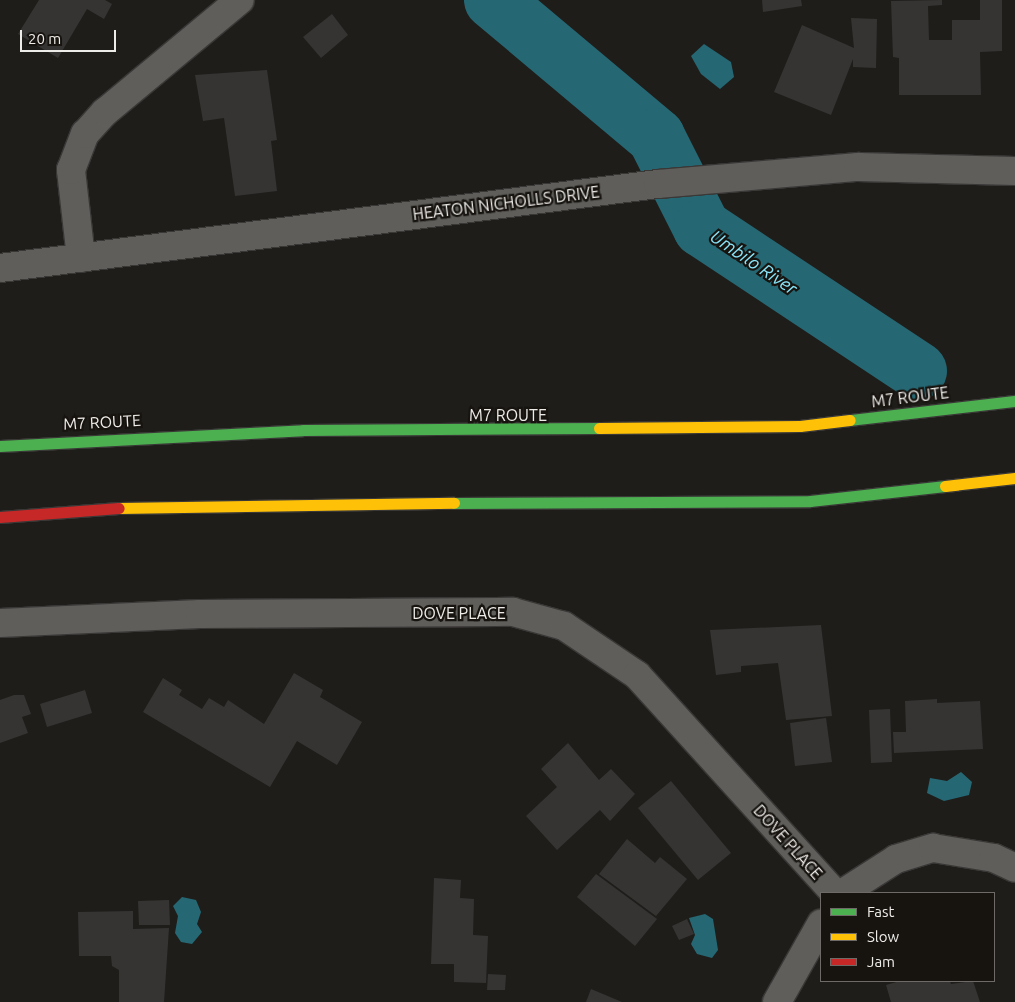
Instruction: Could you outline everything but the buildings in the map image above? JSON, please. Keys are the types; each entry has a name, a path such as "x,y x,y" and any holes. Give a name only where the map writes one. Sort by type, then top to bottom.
{"highway":[{"name":"M7 ROUTE","path":"0,446 303,430 800,426 1015,401"},
{"path":"0,517 84,509 223,505 810,500 1015,478"}],"street":[{"path":"82,258 71,170 85,134 105,112 240,0"},
{"name":"HEATON NICHOLLS DRIVE","path":"0,268 658,184 858,166 1015,171"},
{"name":"DOVE PLACE","path":"0,623 200,614 513,612 564,626 637,675 834,892"},
{"path":"845,892 896,859 933,848 994,858 1015,868"},
{"path":"777,1002 820,926"}],"water":[{"path":"704,44 731,62 734,77 720,89 701,74 691,56"},
{"path":"961,772 972,782 969,795 944,801 927,793 930,778 947,781"},
{"path":"182,897 196,900 201,912 197,924 202,932 192,944 181,942 175,933 178,916 173,906"},
{"path":"705,914 713,919 718,950 712,958 697,954 691,944 695,935 689,918"}],"waterway":[{"name":"Umbilo River","path":"493,0 656,137 702,228 918,371"}],"traffic: fast":[{"path":"850,420 1015,401"},
{"path":"0,446 303,430 599,428"},
{"path":"454,503 810,501 945,486"}],"traffic: slow":[{"path":"599,428 800,426 850,420"},
{"path":"945,486 1015,478"},
{"path":"119,508 454,503"}],"traffic: jam":[{"path":"0,517 119,508"}]}
